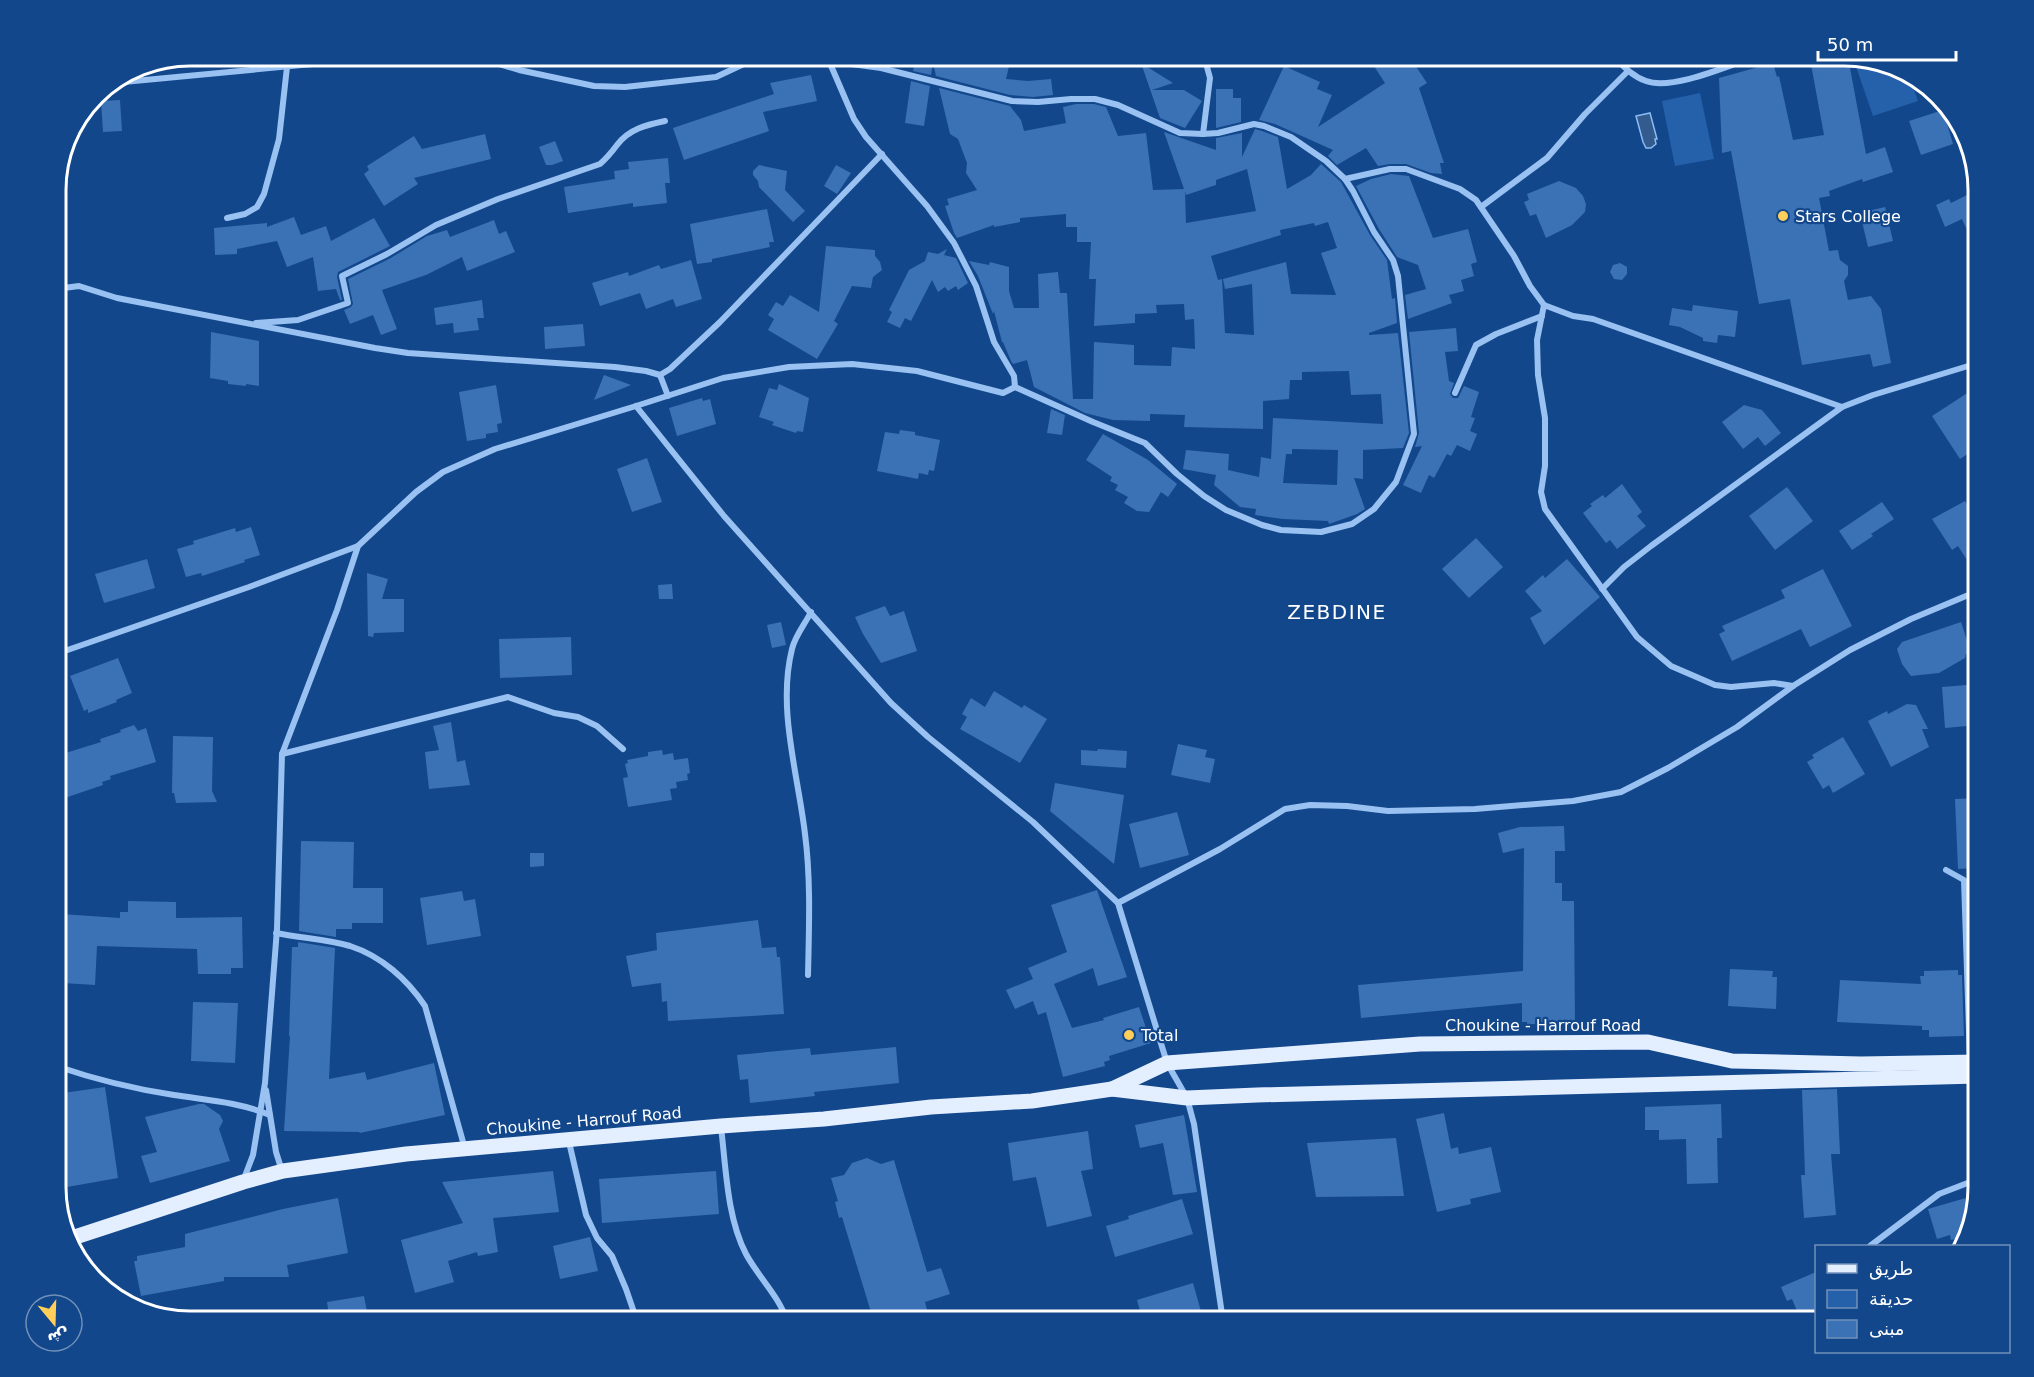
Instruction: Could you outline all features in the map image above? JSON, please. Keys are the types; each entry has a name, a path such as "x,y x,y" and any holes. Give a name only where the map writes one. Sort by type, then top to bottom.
{"main road":[{"name":"Choukine - Harrouf Road","path":"1112,1089 1167,1063 1420,1044 1648,1042 1732,1061 1861,1064 1968,1062"},
{"name":"Choukine - Harrouf Road","path":"76,1237 283,1171 465,1149 824,1119 931,1107 1032,1101 1112,1089 1187,1098 1968,1076"}],"street":[{"path":"131,81 297,66"},
{"path":"507,66 594,87 625,87 716,77 740,66"},
{"path":"831,66 854,119 927,206 954,243 976,286 994,342 1014,376 1015,387"},
{"path":"866,66 1012,101 1095,99 1118,105 1180,133 1218,133 1254,124 1291,137 1326,161 1345,179 1374,232 1393,260 1398,276 1414,435 1396,482 1374,509 1352,524 1321,532 1281,530 1226,510 1204,496 1145,443 1015,387"},
{"path":"1203,134 1210,78 1207,66"},
{"path":"1623,66 1646,82 1672,84 1727,66"},
{"path":"226,218 245,214 257,207 264,194 279,139 287,67"},
{"path":"1481,207 1547,158 1585,114 1628,71"},
{"path":"249,324 298,320 348,303 342,276 447,221 498,199 600,164 630,132 643,126 665,121"},
{"path":"66,288 79,286 117,298 408,353 615,367 660,375 670,369 720,322 882,154"},
{"path":"1345,179 1390,169 1406,169 1460,189 1476,200 1544,305 1573,316 1593,319 1842,407"},
{"path":"1544,305 1537,340 1538,375 1545,418 1545,466 1541,499 1545,509 1637,637 1654,654 1671,666 1715,685 1731,687 1774,683 1793,686"},
{"path":"1455,393 1476,345 1496,334 1542,316"},
{"path":"66,651 249,587 358,546 416,492 443,472 495,448 723,378 789,367 852,364 917,372 1004,393 1015,387"},
{"path":"1602,589 1624,567 1651,546 1842,407 1873,395 1968,366"},
{"path":"660,375 668,396"},
{"path":"636,406 724,516 891,703 928,737 1033,822 1118,903 1167,1063 1187,1098 1194,1125 1221,1311"},
{"path":"243,1182 253,1155 265,1083 276,933 282,754 337,610 358,546"},
{"path":"1118,903 1220,849 1285,809 1310,805 1347,806 1388,811 1474,809 1573,801 1622,792 1737,727 1793,686 1860,645 1911,619 1968,595"},
{"path":"808,975 806,836 789,719 787,680 793,646 811,612"},
{"path":"282,754 508,697 554,713 579,717 597,726 623,749"},
{"path":"1946,870 1964,880 1968,953"},
{"path":"276,933 350,946 382,960 416,993 425,1006 465,1149"},
{"path":"66,1069 130,1087 217,1100 270,1115"},
{"path":"265,1083 276,1152 283,1171"},
{"path":"721,1126 732,1214 738,1235 751,1261 775,1295 782,1311"},
{"path":"569,1141 586,1215 597,1238 612,1256 633,1311"},
{"path":"1871,1245 1939,1194 1968,1183"}],"green space":[{"path":"1856,67 1868,68 1899,79 1913,87 1918,101 1873,116"},
{"path":"1700,93 1714,159 1675,166 1662,101"}],"shaded area":[{"path":"1650,113 1657,139 1655,139 1656,144 1651,148 1646,148 1636,116"}],"building":[{"path":"914,66 932,66 931,75 913,71"},
{"path":"934,66 1009,66 1006,79 1028,81 1051,79 1053,95 1033,97 1010,95 936,76"},
{"path":"1142,66 1146,66 1173,83 1152,90 1184,90 1202,101 1185,128 1160,118"},
{"path":"1284,66 1320,82 1317,89 1332,95 1318,127 1385,83 1374,66 1416,66 1427,83 1419,88 1444,163 1440,163 1442,174 1431,173 1406,164 1378,166 1366,148 1337,165 1328,156 1333,150 1275,124 1259,120"},
{"path":"1762,66 1774,66 1777,77 1779,76 1793,140 1824,135 1811,66 1850,66 1866,154 1885,147 1893,172 1863,182 1862,179 1829,191 1830,196 1819,198 1829,251 1838,250 1840,260 1848,266 1848,275 1844,281 1848,300 1871,296 1881,309 1891,363 1873,367 1870,354 1802,365 1790,299 1759,304 1731,151 1722,153 1719,78"},
{"path":"811,75 817,101 763,112 769,131 684,160 673,128 774,94 770,83"},
{"path":"911,81 930,86 924,126 905,123"},
{"path":"939,88 1010,106 1021,120 1024,131 1066,123 1063,107 1094,104 1106,107 1118,136 1146,133 1153,190 1184,189 1164,132 1216,150 1216,138 1242,133 1242,157 1255,129 1278,137 1287,189 1311,175 1321,164 1341,182 1370,235 1387,260 1392,299 1395,298 1397,323 1369,333 1369,335 1398,333 1409,433 1403,448 1363,450 1363,479 1354,478 1365,509 1329,524 1328,521 1255,515 1256,509 1240,507 1214,485 1216,475 1183,469 1186,450 1229,454 1228,470 1259,477 1261,457 1271,459 1273,418 1383,424 1381,394 1351,395 1349,371 1302,372 1302,380 1290,380 1289,399 1263,401 1263,429 1184,427 1185,415 1150,414 1150,421 1113,420 1085,413 1034,387 1027,360 1013,364 1011,361 1002,342 994,311 993,314 978,276 969,261 989,265 990,262 1009,267 1009,291 1014,308 1039,308 1038,274 1058,272 1060,293 1067,293 1073,399 1093,399 1094,342 1134,345 1134,365 1171,366 1172,347 1195,349 1194,319 1185,320 1184,304 1156,305 1157,313 1135,314 1135,323 1094,326 1096,279 1089,279 1091,242 1077,242 1077,227 1066,227 1066,214 1020,218 1020,222 994,227 994,225 957,238 945,206 949,205 947,199 977,190 966,173 967,163 958,139 950,134","holes":["1247,169 1256,211 1186,223 1185,191 1186,195 1216,185 1216,180","1328,222 1337,248 1321,253 1336,295 1291,294 1286,262 1223,279 1225,289 1252,284 1254,335 1225,333 1222,279 1218,280 1211,256 1281,235 1280,230 1314,223 1315,226","1292,449 1338,450 1337,485 1283,483 1286,454 1292,454"]},
{"path":"1216,89 1233,89 1233,98 1241,98 1241,122 1216,128"},
{"path":"120,100 122,131 103,132 101,103 103,101"},
{"path":"1939,111 1946,119 1953,144 1921,155 1909,121"},
{"path":"485,134 491,159 414,178 418,184 384,206 364,174 369,170 367,166 414,136 422,149"},
{"path":"555,141 563,161 546,165 539,147"},
{"path":"668,158 670,183 665,183 667,203 633,207 633,203 568,213 564,187 615,179 614,171 629,169 628,162"},
{"path":"759,165 787,171 785,190 805,211 793,222 759,187 753,171"},
{"path":"836,165 851,173 837,194 824,186"},
{"path":"1391,174 1409,176 1433,238 1468,229 1477,262 1471,264 1474,276 1461,280 1464,291 1449,295 1452,303 1408,319 1405,295 1426,289 1418,265 1397,257 1356,186"},
{"path":"1559,181 1576,188 1583,196 1586,204 1585,212 1572,225 1546,238 1536,214 1530,216 1524,202 1529,200 1527,194"},
{"path":"1968,194 1968,232 1962,219 1945,227 1936,205 1949,199 1951,203"},
{"path":"1885,207 1893,241 1868,247 1860,213"},
{"path":"767,209 774,242 769,242 770,247 697,264 690,224"},
{"path":"294,217 301,235 326,226 331,241 374,218 390,246 338,272 342,300 336,289 318,291 313,257 287,267 277,241 237,249 237,254 215,255 214,228 267,223 267,227"},
{"path":"494,220 499,234 506,231 515,252 467,271 462,257 426,275 382,290 397,329 381,335 373,315 350,324 344,310 353,304 348,279 389,259 427,236 447,230 450,237"},
{"path":"826,246 875,250 875,256 882,270 873,277 871,288 852,286 834,321 838,324 817,359 768,330 774,319 768,315 776,302 783,306 790,295 819,312"},
{"path":"947,249 944,255 956,258 968,283 958,290 956,286 948,291 945,287 938,292 932,280 911,321 905,318 900,328 887,322 892,312 889,310 909,270 925,261 928,252 938,254"},
{"path":"691,260 702,299 676,307 673,299 646,309 640,293 600,306 592,283 628,272 629,276 659,265 661,269"},
{"path":"1620,263 1627,267 1627,274 1622,280 1614,279 1610,272 1613,265"},
{"path":"482,300 484,318 477,318 479,330 454,333 453,323 436,325 434,308"},
{"path":"1693,305 1738,311 1735,337 1718,335 1717,343 1703,341 1703,338 1680,327 1669,325 1672,308 1692,311"},
{"path":"583,324 585,346 545,349 544,327"},
{"path":"1456,328 1458,351 1445,352 1449,381 1454,383 1450,394 1453,398 1458,398 1464,386 1479,392 1471,417 1475,418 1470,431 1477,434 1470,451 1457,445 1451,456 1447,454 1434,478 1429,475 1421,493 1403,485 1422,446 1415,447 1419,433 1409,332"},
{"path":"211,332 259,341 259,386 228,384 228,381 210,378"},
{"path":"604,375 631,385 594,400"},
{"path":"779,384 809,398 803,432 797,431 796,433 772,425 774,422 759,417 769,388 777,390"},
{"path":"496,385 502,423 497,424 498,432 486,434 486,438 467,441 459,392"},
{"path":"1968,393 1968,454 1960,459 1932,416"},
{"path":"702,398 703,401 710,399 716,424 677,436 669,408"},
{"path":"1744,405 1762,410 1781,433 1765,446 1758,437 1743,449 1722,422"},
{"path":"1051,409 1065,415 1062,435 1047,433"},
{"path":"900,430 940,440 934,471 929,470 928,475 919,473 918,479 877,471 885,432 899,434"},
{"path":"1103,434 1148,460 1177,484 1168,497 1161,492 1149,512 1137,511 1124,503 1128,497 1115,490 1118,485 1110,481 1112,477 1086,460"},
{"path":"647,458 662,502 632,512 617,469"},
{"path":"1622,484 1642,512 1637,516 1646,526 1617,549 1610,540 1606,543 1583,513 1592,506 1590,504 1603,495 1605,498"},
{"path":"1787,487 1813,521 1775,550 1749,516"},
{"path":"1965,501 1968,506 1968,559 1958,546 1952,550 1932,519"},
{"path":"1882,502 1894,519 1852,550 1839,531"},
{"path":"251,527 260,555 202,576 201,573 186,577 177,549 194,544 193,541 235,528 236,532"},
{"path":"1476,538 1503,567 1469,598 1442,569"},
{"path":"147,559 155,588 104,603 95,574"},
{"path":"1567,559 1600,597 1544,645 1530,618 1542,611 1525,591 1543,575 1545,578"},
{"path":"1823,569 1852,626 1810,647 1801,629 1732,661 1719,634 1725,631 1722,626 1785,598 1781,590"},
{"path":"367,573 388,579 382,599 404,599 404,632 374,633 373,637 368,636"},
{"path":"672,584 673,599 659,599 658,585"},
{"path":"885,606 890,616 904,611 917,651 881,663 855,617"},
{"path":"781,622 786,645 772,648 767,625"},
{"path":"1961,622 1968,644 1968,654 1965,658 1939,673 1911,676 1902,664 1897,649 1902,642"},
{"path":"571,637 572,675 500,678 499,639"},
{"path":"118,658 132,693 116,700 117,702 88,713 88,709 84,711 70,676"},
{"path":"1968,685 1968,726 1945,728 1942,687"},
{"path":"994,691 1022,708 1024,705 1047,719 1020,763 960,729 967,717 962,714 971,698 985,707"},
{"path":"1907,704 1916,705 1928,729 1922,729 1929,747 1891,767 1868,721"},
{"path":"451,722 457,762 465,760 470,785 429,789 425,752 439,750 433,726"},
{"path":"134,725 138,731 146,728 156,762 110,776 111,779 102,782 103,785 66,798 66,753 101,742 100,739 121,732 120,730"},
{"path":"173,736 213,737 212,791 217,802 176,803 174,793 172,793"},
{"path":"1843,737 1865,774 1833,793 1829,785 1823,789 1807,762 1814,758 1812,755"},
{"path":"1178,744 1207,750 1205,757 1215,759 1210,783 1171,775"},
{"path":"1098,749 1127,751 1126,768 1081,765 1081,750 1097,751"},
{"path":"662,750 663,755 673,753 674,760 688,758 690,773 687,774 688,780 676,782 677,788 670,789 672,800 628,807 623,778 628,777 625,764 628,763 627,760 648,756 648,752"},
{"path":"1055,783 1124,795 1114,864 1050,811"},
{"path":"1968,798 1968,868 1958,869 1955,799"},
{"path":"1177,812 1189,855 1140,868 1129,824"},
{"path":"1564,826 1565,851 1555,851 1555,883 1562,883 1562,901 1574,901 1575,1024 1527,1024 1527,1022 1522,1022 1522,1003 1361,1018 1358,985 1523,971 1524,848 1503,853 1498,833 1520,827"},
{"path":"301,841 354,842 353,888 383,888 383,923 352,923 352,929 336,929 336,937 299,931"},
{"path":"530,853 544,853 544,866 530,867"},
{"path":"1097,890 1127,977 1098,986 1093,968 1054,984 1072,1028 1104,1020 1103,1018 1139,1007 1151,1043 1109,1056 1110,1060 1104,1062 1105,1066 1063,1077 1046,1012 1038,1015 1033,1001 1015,1009 1006,990 1033,979 1028,968 1067,952 1051,905"},
{"path":"462,891 464,901 475,899 481,936 427,945 420,898"},
{"path":"128,901 176,902 176,918 242,917 243,968 231,968 231,974 198,974 197,949 97,946 95,985 66,983 66,914 120,918 120,912 128,912"},
{"path":"758,920 762,948 776,947 777,957 780,957 784,1014 668,1021 667,1001 662,1002 661,983 632,987 626,956 657,950 656,933"},
{"path":"298,942 335,948 329,1079 365,1072 367,1080 434,1063 445,1115 360,1133 284,1131 290,1036 292,947 298,947"},
{"path":"1730,969 1773,971 1772,977 1777,977 1776,1009 1728,1006"},
{"path":"1958,970 1958,975 1962,975 1964,1036 1929,1037 1929,1030 1922,1030 1922,1026 1837,1022 1840,980 1921,984 1920,976 1924,976 1924,971"},
{"path":"193,1002 238,1003 235,1063 191,1061"},
{"path":"896,1047 899,1083 814,1092 815,1096 750,1103 748,1079 740,1080 737,1055 810,1048 811,1055"},
{"path":"105,1087 118,1178 66,1187 66,1093"},
{"path":"1837,1089 1840,1154 1831,1154 1836,1215 1804,1218 1801,1175 1805,1175 1802,1090"},
{"path":"204,1104 220,1115 223,1121 219,1129 230,1161 150,1183 141,1156 157,1152 145,1117"},
{"path":"1721,1104 1722,1138 1717,1138 1718,1183 1687,1184 1686,1139 1659,1140 1659,1130 1645,1130 1645,1107"},
{"path":"1444,1113 1451,1149 1458,1147 1459,1154 1491,1147 1501,1192 1470,1199 1471,1204 1437,1212 1416,1119"},
{"path":"1184,1115 1197,1192 1173,1195 1163,1143 1140,1148 1135,1125"},
{"path":"1088,1131 1093,1169 1081,1171 1092,1216 1047,1227 1036,1177 1013,1181 1008,1143"},
{"path":"1396,1138 1404,1196 1316,1197 1307,1143"},
{"path":"867,1158 881,1164 894,1160 927,1272 941,1268 950,1294 925,1302 927,1311 871,1311 842,1217 839,1218 835,1202 838,1201 831,1178 844,1175 852,1163"},
{"path":"553,1171 559,1212 493,1218 498,1252 478,1256 477,1252 448,1261 454,1282 415,1293 401,1240 463,1223 442,1182"},
{"path":"716,1171 719,1214 602,1223 599,1179"},
{"path":"1968,1197 1966,1211 1956,1239 1951,1240 1950,1235 1937,1239 1928,1209"},
{"path":"338,1198 348,1253 287,1265 289,1277 224,1277 224,1281 141,1296 134,1261 137,1261 137,1256 185,1247 185,1234 283,1209"},
{"path":"1182,1199 1193,1234 1115,1257 1106,1226 1129,1219 1128,1216"},
{"path":"590,1237 598,1271 560,1279 553,1246"},
{"path":"1815,1272 1815,1310 1797,1311 1792,1299 1787,1301 1781,1287"},
{"path":"1193,1283 1201,1311 1140,1311 1137,1300"},
{"path":"364,1296 367,1311 328,1311 327,1302"}],"place":[{"name":"Stars College","path":"1783,216"},
{"name":"Total","path":"1129,1035"}],"district":[{"name":"ZEBDINE","path":"1337,612"}]}
